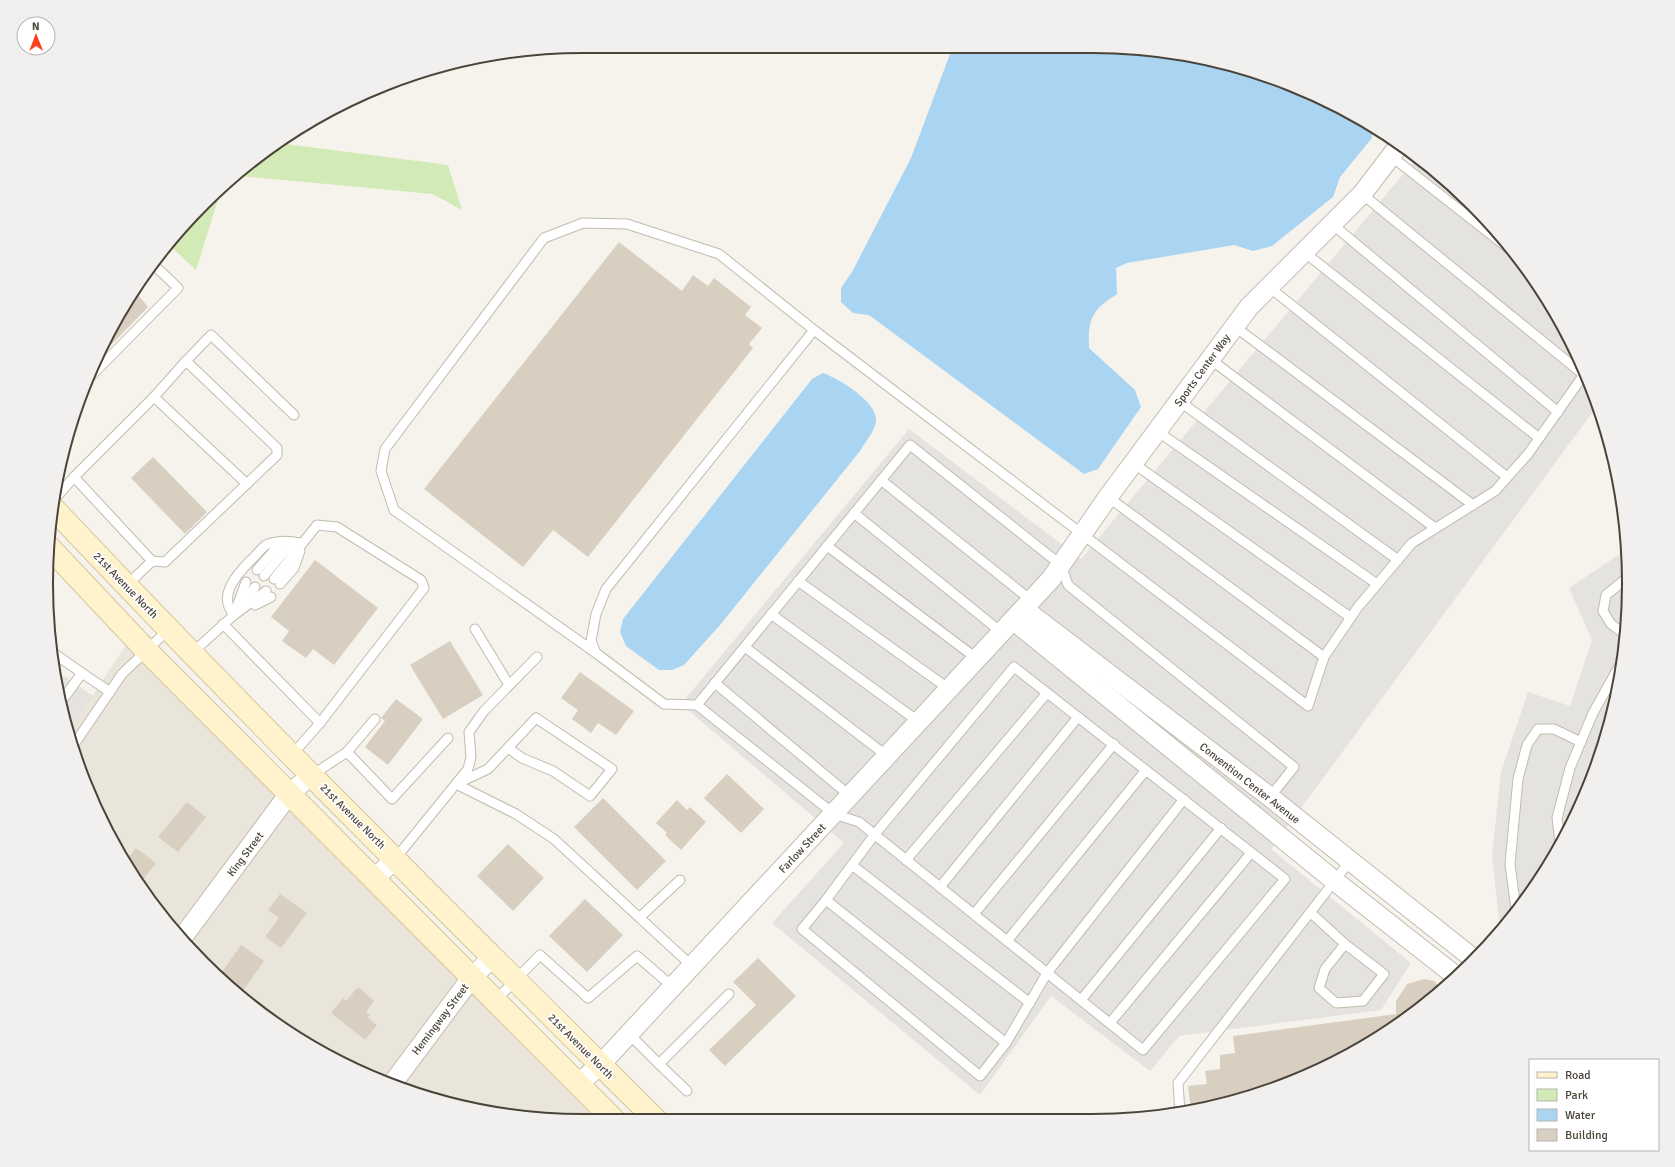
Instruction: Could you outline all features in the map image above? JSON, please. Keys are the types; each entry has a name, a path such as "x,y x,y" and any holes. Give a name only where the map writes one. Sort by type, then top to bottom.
{"main road":[{"name":"21st Avenue North","path":"58,513 126,586 492,958 650,1114"},
{"path":"54,551 146,650 608,1114"}],"street":[{"name":"Sports Center Way","path":"1018,615 1051,579 1108,497 1249,307 1362,194 1395,152"},
{"name":"Farlow Street","path":"578,1084 600,1065 834,814 849,795 920,722 976,658 1018,615"},
{"name":"Convention Center Avenue","path":"1018,615 1270,797 1469,956"},
{"name":"Convention Center Avenue","path":"1018,615 1336,882 1452,973"},
{"name":"King Street","path":"185,933 289,794 312,775"},
{"path":"374,879 395,859"},
{"name":"Hemingway Street","path":"395,1080 472,977 492,958"}],"lane":[{"path":"1395,152 1485,229"},
{"path":"1362,194 1575,366"},
{"path":"1184,799 1047,973 1006,1043 980,1076 802,929 826,900 875,834 1014,667 1114,744 1146,770 1184,799 1221,828 1285,879 1143,1050 1047,973 1008,941 906,860 875,834 859,822 834,814 697,705 664,704 596,653 394,510 381,471 385,449 544,238 583,223 627,224 719,254 814,330 1081,535 1308,706 1324,657 1350,617 1377,584 1412,543 1495,491 1539,438 1581,379"},
{"path":"1332,224 1558,412"},
{"path":"1304,252 1539,438"},
{"path":"104,357 178,288 158,268"},
{"path":"1269,287 1507,477"},
{"path":"1234,326 1473,505"},
{"path":"596,653 591,641 596,614 606,589 814,330"},
{"path":"61,492 154,397 211,335 294,415"},
{"path":"1210,359 1435,528"},
{"path":"126,586 152,562 165,562 277,455 277,448 186,361"},
{"path":"154,397 247,484"},
{"path":"1179,401 1398,560"},
{"path":"1157,431 1377,584"},
{"path":"697,705 910,445 1061,565 1068,585 1294,767 1270,797"},
{"path":"1133,463 1350,617"},
{"path":"74,477 152,562"},
{"path":"881,480 1018,615"},
{"path":"1108,497 1324,657"},
{"path":"854,513 1018,615"},
{"path":"277,582 302,544 317,525 337,527 421,580 424,588 320,723 292,755"},
{"path":"234,615 230,610 227,596 234,578 266,545 276,541 302,544"},
{"path":"256,570 279,545 302,544"},
{"path":"264,576 283,553 302,544"},
{"path":"827,546 976,658"},
{"path":"798,581 949,689"},
{"path":"234,615 246,582"},
{"path":"1620,631 1611,624 1603,611 1606,595 1622,583"},
{"path":"234,615 255,587"},
{"path":"192,653 234,615 268,594"},
{"path":"771,614 920,722"},
{"path":"223,624 320,723"},
{"path":"77,740 122,674 169,629"},
{"path":"475,629 509,685"},
{"path":"745,646 887,756"},
{"path":"59,657 110,692"},
{"path":"395,859 468,769 471,757 469,732 484,711 537,657"},
{"path":"65,696 82,674"},
{"path":"1559,834 1557,818 1570,768 1593,713 1614,676"},
{"path":"715,683 849,795"},
{"path":"906,860 1047,692"},
{"path":"940,887 1078,717"},
{"path":"456,784 488,770 508,748 536,718 612,770 590,796 553,771 522,758 508,748"},
{"path":"312,775 347,752 375,719"},
{"path":"1515,902 1510,864 1518,779 1527,745 1538,729 1554,729 1581,742"},
{"path":"347,752 392,799 448,738"},
{"path":"974,914 1114,744"},
{"path":"1008,941 1146,770"},
{"path":"456,784 516,814 554,839 692,966"},
{"path":"1081,1000 1221,828"},
{"path":"1110,1023 1252,853"},
{"path":"1180,1106 1178,1083 1336,882 1350,861"},
{"path":"852,865 1030,1003"},
{"path":"640,918 680,880"},
{"path":"826,900 1006,1043"},
{"path":"1311,913 1345,944 1384,974 1363,1001 1336,1003 1319,988 1325,969 1345,944"},
{"path":"495,1001 540,955 588,998 637,956 673,987"},
{"path":"659,1064 729,994"},
{"path":"629,1034 687,1091"}],"shaded area":[{"path":"1413,162 1467,208 1512,261 1533,289 1551,318 1567,349 1582,380 1593,411 1271,849 1411,963 1381,1010 1179,1036 1150,1071 1051,996 980,1095 772,923 844,843 681,704 909,429 1081,559"},
{"path":"1621,553 1621,618 1617,653 1612,687 1594,754 1582,787 1551,849 1533,878 1499,922 1492,855 1501,772 1528,692 1570,706 1592,640 1569,588"},
{"path":"133,634 608,1114 549,1113 480,1104 446,1096 380,1074 318,1043 289,1025 234,982 208,959 163,906 142,878 124,849 93,787 73,726"},
{"path":"61,674 93,696 72,726"}],"green space":[{"path":"286,144 448,165 462,210 433,194 245,176"},
{"path":"218,199 196,270 173,249 208,208"}],"water":[{"path":"950,53 1126,54 1195,63 1229,71 1295,93 1357,124 1372,133 1372,138 1340,177 1333,197 1272,246 1253,251 1234,245 1127,263 1116,268 1117,294 1102,305 1093,316 1089,329 1089,348 1135,390 1141,407 1098,469 1084,474 869,315 853,313 841,302 841,288 852,272 911,158"},
{"path":"823,373 847,385 871,406 875,414 876,421 872,433 860,451 720,625 684,665 672,670 659,670 626,646 620,632 623,619 812,379"}],"building":[{"path":"619,242 682,291 693,275 708,286 714,278 751,307 745,315 762,328 749,344 753,348 588,557 553,530 523,567 424,489"},
{"path":"138,295 148,307 111,345 124,318"},
{"path":"153,457 207,512 185,534 131,478"},
{"path":"315,560 378,608 334,665 313,649 306,658 282,641 289,631 271,617"},
{"path":"450,641 483,695 443,719 410,665"},
{"path":"580,672 634,711 616,735 598,723 591,733 572,719 578,710 561,698"},
{"path":"396,699 423,719 388,765 365,747 385,721 381,718"},
{"path":"727,774 764,809 741,833 704,798"},
{"path":"603,798 666,861 637,890 574,827"},
{"path":"677,800 687,810 690,807 706,822 681,850 665,835 667,833 656,823"},
{"path":"187,802 206,817 178,852 158,837"},
{"path":"508,844 544,878 513,911 477,876"},
{"path":"136,848 156,863 143,880 129,857"},
{"path":"280,894 307,913 281,948 265,937 279,918 268,910"},
{"path":"585,899 623,935 587,972 549,936"},
{"path":"241,945 264,961 244,990 222,972"},
{"path":"758,958 796,996 725,1066 709,1050 756,1005 733,982"},
{"path":"1424,979 1434,981 1437,985 1386,1025 1357,1043 1326,1059 1295,1074 1262,1086 1229,1096 1190,1105 1188,1086 1207,1084 1205,1071 1220,1069 1220,1055 1235,1053 1233,1036 1396,1014 1396,1001 1407,984"},
{"path":"358,987 374,1001 366,1012 370,1015 367,1017 377,1025 365,1040 331,1013 343,998 346,1001"}]}
